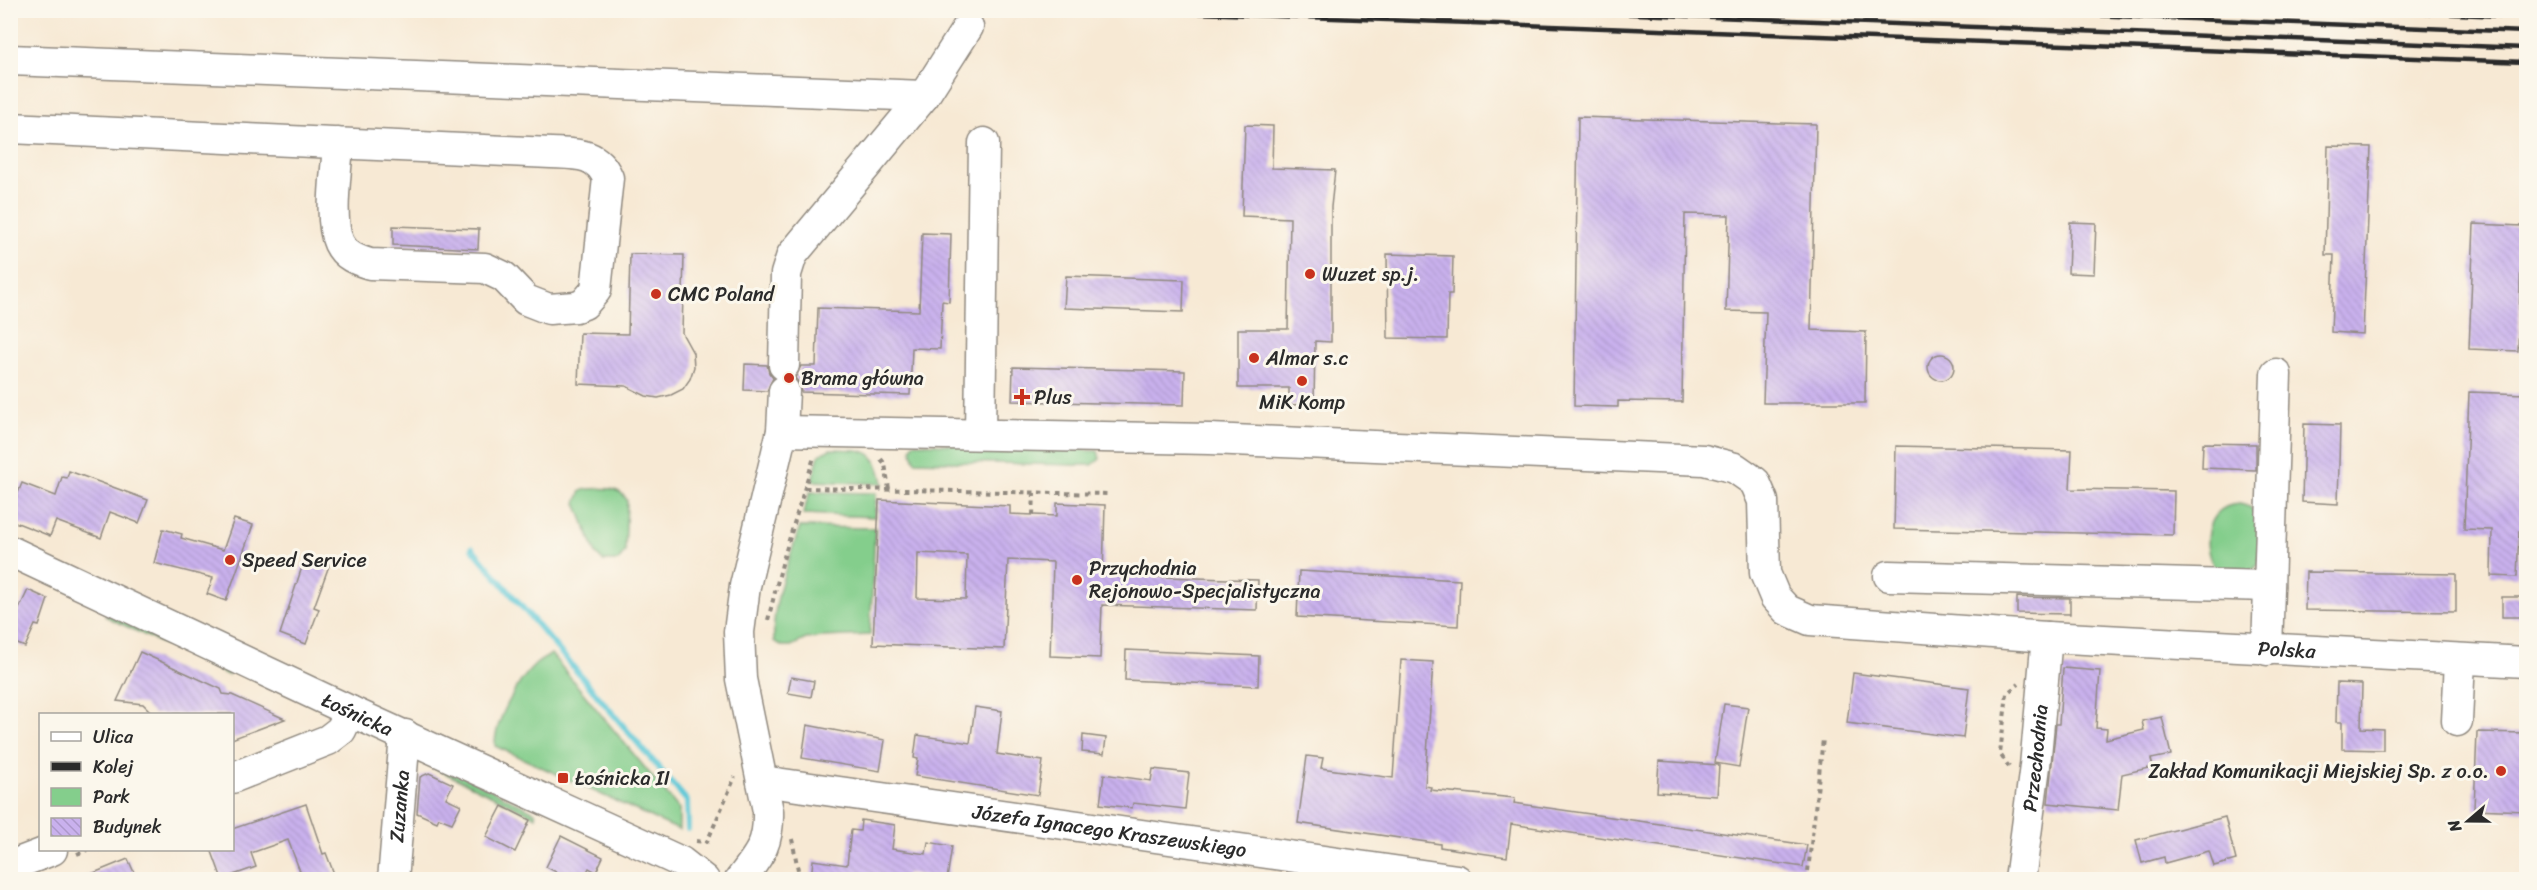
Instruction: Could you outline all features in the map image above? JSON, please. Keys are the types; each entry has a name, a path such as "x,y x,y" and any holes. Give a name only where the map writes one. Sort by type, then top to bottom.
{"street":[{"path":"740,879 762,852 769,832 768,811 749,779 739,632 745,586 782,431 786,274 792,255 924,96 968,27"},
{"path":"10,60 924,96"},
{"path":"10,128 338,143 577,154 595,159 603,165 608,178 596,290 584,304 576,307 549,309 526,300 504,277 485,268 370,264 354,259 339,243 334,220 338,143"},
{"path":"980,434 984,143"},
{"path":"2267,650 2276,374"},
{"name":"Polska","path":"782,431 1210,439 1704,460 1735,468 1755,482 1762,501 1765,573 1775,597 1787,610 1810,620 2047,637 2526,663"},
{"name":"Łośnicka","path":"10,551 350,711 681,862 704,879"},
{"path":"1889,576 2269,586"},
{"name":"Przechodnia","path":"2020,879 2035,766 2047,637"},
{"path":"2457,721 2460,661"},
{"path":"234,777 328,740 341,730 350,711"},
{"name":"Zuzanka","path":"393,879 405,735"},
{"name":"Józefa Ignacego Kraszewskiego","path":"749,779 1457,879"},
{"path":"10,866 47,851"}],"path":[{"path":"767,626 783,560 816,450"},
{"path":"805,488 1109,494"},
{"path":"1033,515 1034,493"},
{"path":"2013,773 2001,754 2001,744 2007,693 2021,682"},
{"path":"1807,879 1823,739"},
{"path":"695,841 707,842 749,779"},
{"path":"791,835 800,879"}],"green space":[{"path":"914,443 1098,451 1100,459 1092,465 915,461 911,449"},
{"path":"830,449 860,450 872,456 877,463 883,484 812,481 819,455"},
{"path":"587,489 615,490 620,492 627,501 625,552 618,561 603,561 596,554 576,503 581,491"},
{"path":"810,492 876,493 875,517 803,514"},
{"path":"2240,504 2250,507 2260,519 2259,564 2248,572 2224,574 2211,561 2207,537 2216,515 2226,507"},
{"path":"800,527 875,528 870,635 806,639 791,646 781,646 774,641 778,598"},
{"path":"110,612 230,670 228,675 105,616"},
{"path":"551,654 679,809 679,830 495,746 498,726 508,702 528,672"},
{"path":"427,758 535,812 536,817 420,761"}],"building":[{"path":"1578,117 1816,124 1811,330 1866,332 1865,403 1763,403 1766,312 1726,311 1729,215 1685,214 1682,402 1618,401 1618,407 1574,406"},
{"path":"1245,125 1273,126 1272,168 1335,170 1331,207 1331,342 1315,341 1314,404 1289,405 1289,388 1238,388 1238,329 1288,329 1290,218 1242,216"},
{"path":"2328,146 2371,147 2363,334 2331,332 2334,255 2325,255"},
{"path":"2070,222 2096,223 2094,274 2068,273"},
{"path":"2474,224 2522,226 2518,351 2469,349"},
{"path":"393,226 479,229 478,249 393,245"},
{"path":"922,233 951,234 949,302 942,301 940,349 912,348 910,395 801,392 800,384 795,378 801,366 816,366 818,308 919,311"},
{"name":"CMC Poland","path":"630,254 684,255 682,333 693,353 694,367 683,389 671,395 658,398 646,396 626,386 578,384 580,333 628,334"},
{"path":"1387,254 1453,256 1452,294 1448,294 1447,339 1388,338"},
{"path":"1066,276 1184,280 1183,312 1064,308"},
{"path":"1941,354 1950,358 1954,367 1950,376 1941,380 1932,376 1928,367 1932,358"},
{"path":"745,364 767,365 773,378 767,391 744,390"},
{"path":"1013,367 1185,371 1184,405 1012,401"},
{"path":"2469,392 2526,394 2525,531 2519,531 2517,577 2491,576 2492,530 2464,529"},
{"path":"2304,424 2340,425 2338,504 2302,502"},
{"path":"2203,443 2256,444 2256,470 2202,468"},
{"path":"1896,446 2072,450 2070,489 2174,491 2173,535 1894,529"},
{"path":"69,471 148,500 139,523 110,512 101,538 56,521 50,536 10,520 10,513 22,483 56,496 62,477 67,478"},
{"name":"Przychodnia Rejonowo-Specjalistyczna","path":"879,500 1010,506 1010,514 1057,516 1057,503 1105,505 1103,575 1258,580 1257,610 1102,605 1100,658 1050,656 1053,562 1008,560 1004,649 873,644","holes":["918,553 967,555 966,599 917,598"]},
{"path":"234,519 253,525 226,601 207,594 213,578 154,563 163,529 182,534 181,538 223,550"},
{"path":"310,556 330,563 314,607 319,609 306,644 280,634 303,564 306,565"},
{"path":"1299,571 1460,580 1458,626 1297,617"},
{"path":"2306,572 2456,574 2456,612 2305,610"},
{"path":"28,590 48,599 39,626 35,625 25,647 10,641 10,628"},
{"path":"2017,597 2070,598 2070,614 2017,613"},
{"path":"2502,597 2526,597 2526,617 2502,617"},
{"path":"1126,650 1259,656 1258,686 1125,680"},
{"path":"140,652 221,689 223,694 232,695 285,719 234,738 234,713 152,713 143,704 117,701"},
{"path":"1401,660 1433,662 1425,786 1431,787 1430,790 1515,798 1514,803 1807,845 1803,867 1511,824 1507,857 1440,847 1440,844 1298,823 1307,756 1323,758 1321,768 1393,778"},
{"path":"2063,668 2100,671 2096,728 2107,729 2106,739 2144,730 2142,721 2162,717 2171,755 2151,759 2153,767 2122,774 2118,810 2048,803 2056,724 2059,724"},
{"path":"1853,673 1969,688 1963,738 1847,723"},
{"path":"791,677 814,681 811,697 788,693"},
{"path":"2337,683 2362,684 2361,728 2383,729 2383,750 2342,749 2342,722 2336,722"},
{"path":"1724,704 1748,707 1739,767 1715,763"},
{"path":"975,707 1002,711 997,754 1043,761 1038,795 915,776 918,759 914,758 917,735 970,743"},
{"path":"807,725 885,740 880,771 802,758"},
{"name":"Zakład Komunikacji Miejskiej Sp. z o.o.","path":"2477,732 2526,733 2526,811 2474,809"},
{"path":"1083,735 1106,738 1104,754 1082,752"},
{"path":"1659,761 1719,765 1717,796 1657,792"},
{"path":"1153,769 1189,773 1185,809 1133,803 1132,808 1100,804 1104,774 1151,781"},
{"path":"429,773 453,784 446,798 461,805 452,823 439,818 437,822 417,813 420,777"},
{"path":"306,804 323,854 326,853 336,879 303,879 288,840 251,853 256,867 222,879 212,851 234,851 234,828"},
{"path":"502,806 530,820 515,852 486,837"},
{"path":"2225,817 2236,860 2214,866 2209,851 2165,863 2164,857 2142,863 2136,840"},
{"path":"861,820 895,825 892,849 926,854 928,842 952,846 947,879 907,873 906,879 874,876 873,879 811,879 813,860 847,865 851,830 860,831"},
{"path":"561,836 603,857 596,872 589,868 583,879 570,879 546,867"},
{"path":"128,859 137,879 79,879"}],"waterway":[{"path":"472,548 687,801 688,829"}],"railway":[{"path":"1117,10 2526,62"},
{"path":"1528,10 2526,48"},
{"path":"1964,10 2526,32"},
{"path":"2359,10 2526,17"}],"place":[{"name":"Wuzet sp.j.","path":"1310,274"},
{"name":"CMC Poland","path":"656,294"},
{"name":"Almar s.c","path":"1254,358"},
{"name":"Brama główna","path":"789,378"},
{"name":"MiK Komp","path":"1302,381"},
{"name":"Plus","path":"1022,397"},
{"name":"Speed Service","path":"230,560"},
{"name":"Przychodnia Rejonowo-Specjalistyczna","path":"1077,580"},
{"name":"Zakład Komunikacji Miejskiej Sp. z o.o.","path":"2501,771"},
{"name":"Łośnicka II","path":"563,778"}]}
